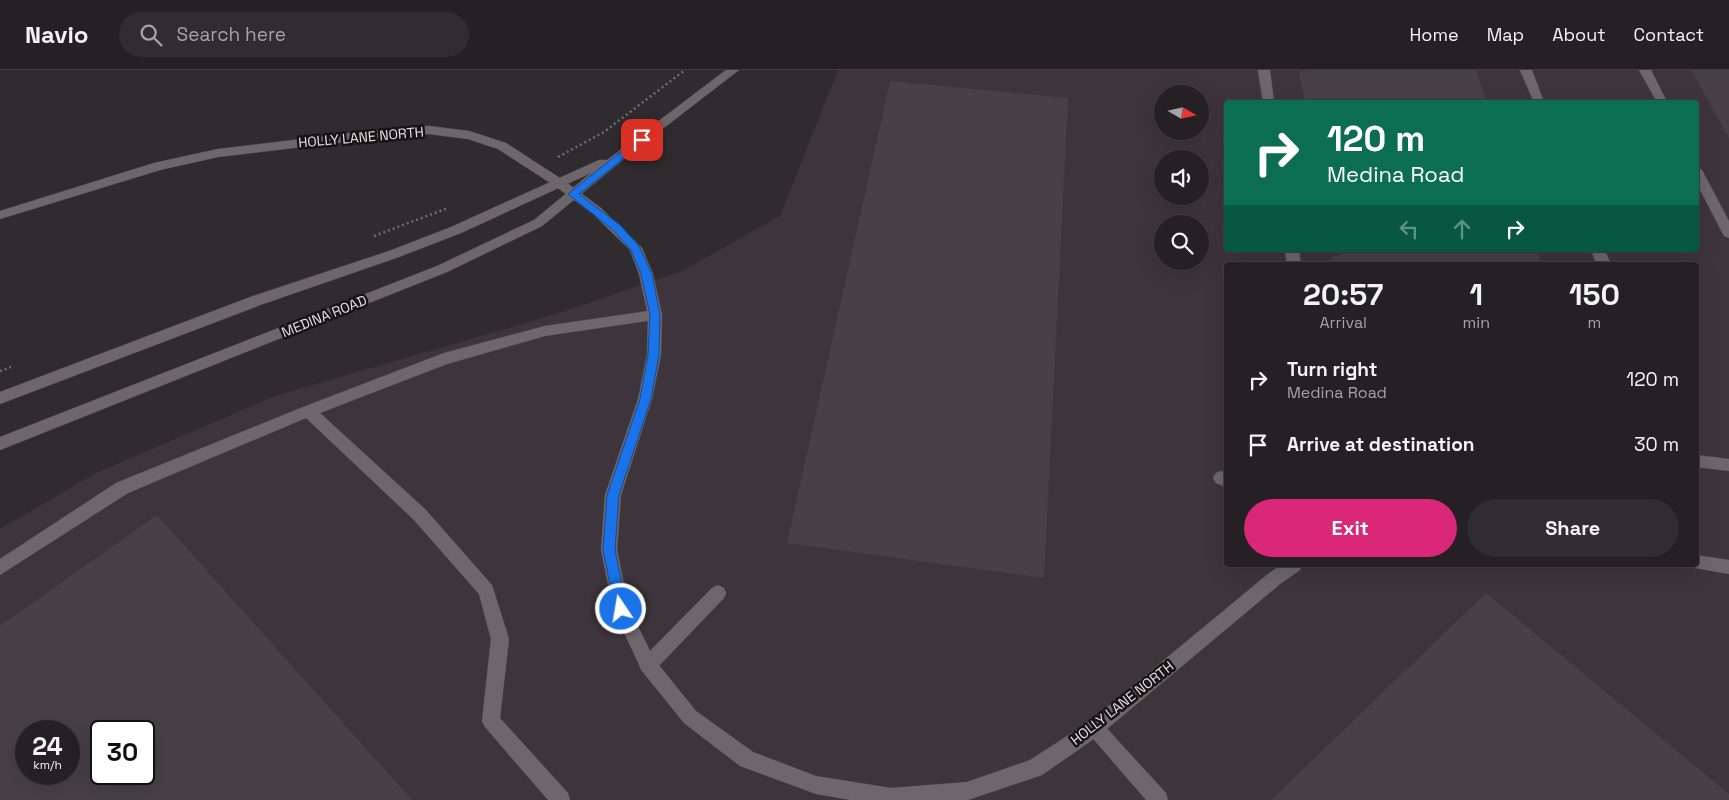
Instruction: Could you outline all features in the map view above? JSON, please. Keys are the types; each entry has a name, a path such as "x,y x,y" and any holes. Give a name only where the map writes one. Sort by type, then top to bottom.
{"street":[{"name":"MEDINA ROAD","path":"0,444 442,269 538,223 626,151 733,70"},
{"path":"1264,70 1269,100"},
{"path":"1526,70 1538,100"},
{"path":"1645,70 1661,100"},
{"name":"HOLLY LANE NORTH","path":"0,215 158,166 218,152 394,132 429,130 469,135 502,146 559,183 616,227 636,248 646,274 655,315 654,355 646,399 613,495 609,550 621,609 648,665 690,716 747,759 816,785 891,799 967,791 1035,768 1095,728 1274,579 1291,567"},
{"name":"MEDINA ROAD","path":"0,398 258,300 403,251 456,230 626,151"},
{"path":"1699,176 1729,233"},
{"path":"0,568 122,488 308,411 444,359 545,331 655,315"},
{"path":"308,411 419,514 486,590 500,639 491,720 562,800"},
{"path":"1699,461 1729,465"},
{"path":"1699,562 1729,567"},
{"path":"648,665 718,593"},
{"path":"1095,728 1159,800"}],"path":[{"path":"536,168 604,132 685,70"},
{"path":"372,237 451,207"},
{"path":"0,371 18,365"}],"shaded area":[{"path":"838,70 1729,70 1729,800 0,800 0,529 96,473 275,396 563,312 682,271 780,216"}],"building":[{"path":"1308,70 1476,70 1486,100 1305,100 1299,72"},
{"path":"1691,70 1729,70 1729,138"},
{"path":"890,81 1068,98 1044,578 787,543"},
{"path":"1349,252 1538,252 1541,262 1335,262 1331,257"},
{"path":"157,515 412,800 0,800 0,626"},
{"path":"1486,593 1729,794 1729,800 1271,800"}],"route":[{"path":"621,609 609,550 613,495 646,399 654,355 655,315 646,274 636,248 616,227 573,194 642,140"}]}
